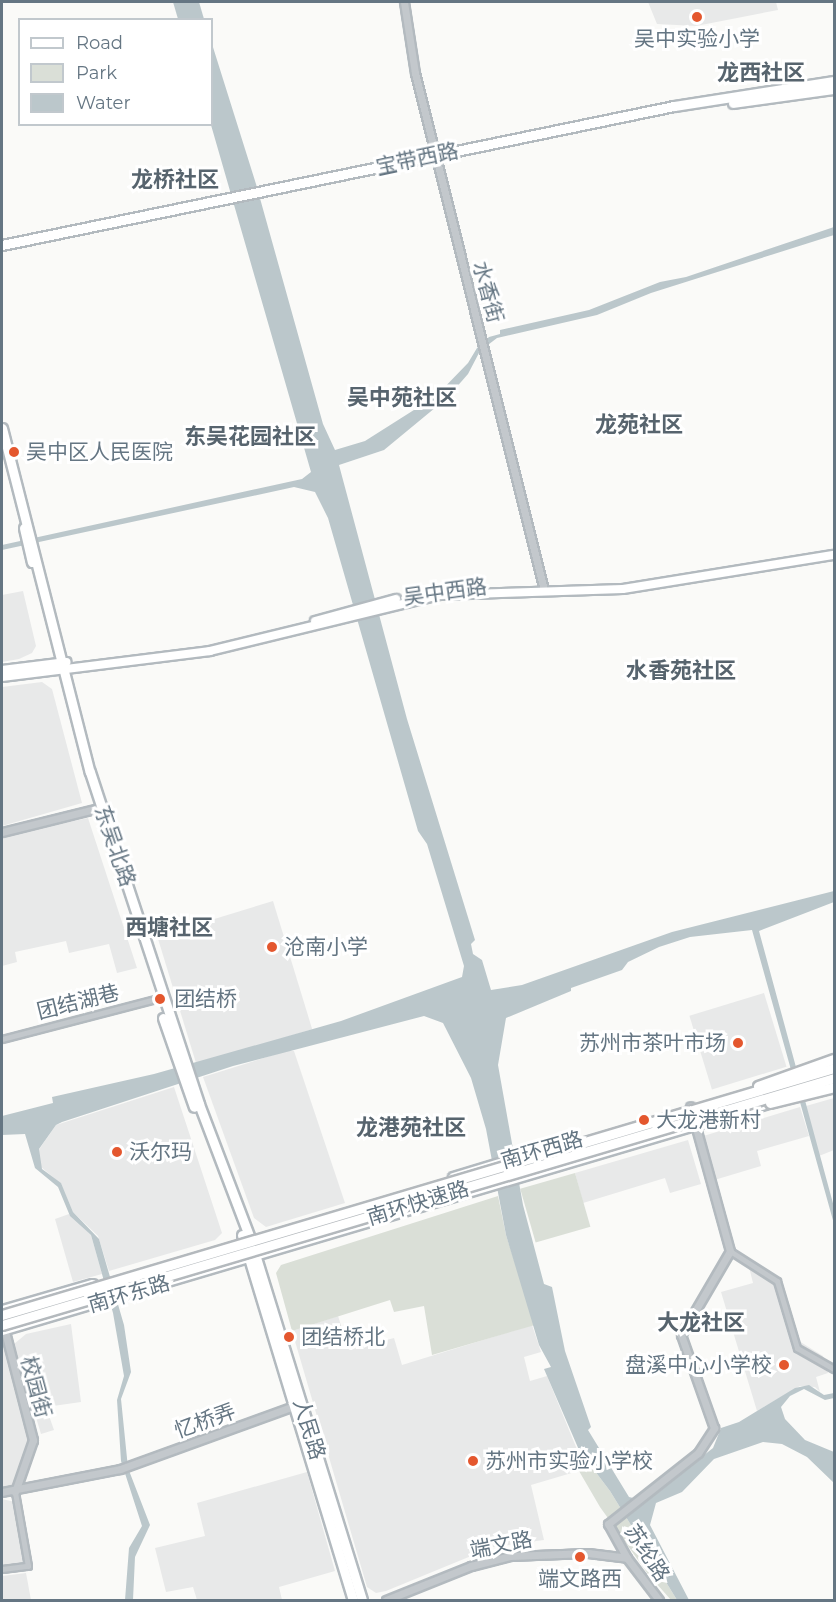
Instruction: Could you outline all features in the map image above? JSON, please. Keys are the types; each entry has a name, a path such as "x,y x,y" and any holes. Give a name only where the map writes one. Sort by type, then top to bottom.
{"main road":[{"name":"宝带西路","path":"2,245 262,194 674,106 834,81"},
{"name":"宝带西路","path":"435,158 676,111 834,89"},
{"name":"宝带西路","path":"2,250 231,200"},
{"name":"东吴北路","path":"2,428 100,808 182,1065 252,1258"},
{"name":"东吴北路","path":"2,449 30,542"},
{"name":"吴中西路","path":"62,665 210,651 383,605 454,593 635,582 834,550"},
{"name":"吴中西路","path":"543,587 629,588 834,555"},
{"path":"2,669 62,665"},
{"path":"2,677 62,665"},
{"path":"731,1104 782,1075 834,1059"},
{"name":"南环快速路","path":"2,1326 731,1104 834,1066"},
{"name":"南环西路","path":"247,1239 800,1073 834,1066"},
{"name":"南环快速路","path":"2,1316 731,1104 834,1078"},
{"path":"731,1104 834,1085"},
{"name":"南环西路","path":"252,1258 696,1124 834,1085"},
{"name":"南环东路","path":"2,1310 247,1239"},
{"name":"南环东路","path":"2,1326 119,1297 252,1258"},
{"name":"人民路","path":"252,1258 362,1600"},
{"name":"人民路","path":"299,1405 353,1600"}],"street":[{"name":"水香街","path":"404,2 414,73 486,349 543,587"},
{"path":"2,832 100,808"},
{"name":"团结湖巷","path":"2,1039 160,998"},
{"path":"690,1106 730,1251 777,1281 797,1348 834,1369"},
{"name":"苏纶路","path":"659,1600 627,1558 608,1524 698,1453 714,1428 681,1335 730,1251"},
{"name":"校园街","path":"2,1326 33,1440 15,1492 28,1566 2,1569"},
{"name":"忆桥弄","path":"2,1492 15,1492 120,1469 299,1405"},
{"name":"端文路","path":"386,1600 471,1566 510,1556 588,1553 627,1558"}],"shaded area":[{"name":"吴中实验小学","path":"648,2 776,2 778,10 696,26 657,24"},
{"path":"23,591 36,646 32,653 19,659 2,662 2,595"},
{"path":"42,682 52,689 82,803 2,826 2,687"},
{"path":"88,818 137,968 117,973 109,944 69,953 66,941 15,952 17,962 2,966 2,836"},
{"path":"273,901 312,1029 196,1065 157,936"},
{"name":"苏州市茶叶市场","path":"764,993 787,1067 712,1089 689,1016"},
{"path":"286,1051 294,1051 345,1203 266,1227 254,1218 203,1077"},
{"path":"174,1087 222,1233 215,1240 109,1271 98,1236 73,1212 61,1184 41,1167 38,1151 56,1125"},
{"path":"834,1098 834,1150 819,1156 806,1106"},
{"path":"800,1107 809,1136 757,1151 761,1166 711,1181 700,1137"},
{"path":"688,1140 701,1184 670,1193 665,1178 583,1203 575,1173"},
{"path":"69,1214 91,1235 102,1274 73,1282 55,1219"},
{"name":"盘溪中心小学校","path":"747,1259 772,1275 791,1336 823,1356 828,1373 816,1377 820,1392 815,1387 800,1386 757,1411 721,1292 753,1283"},
{"name":"苏州市实验小学校","path":"338,1316 349,1350 394,1338 402,1365 532,1325 541,1352 524,1357 530,1381 547,1376 585,1469 531,1485 544,1540 493,1547 386,1591 376,1593 367,1587 292,1331"},
{"path":"71,1324 81,1402 46,1407 54,1430 41,1434 14,1344 26,1334"},
{"path":"3,1338 30,1443 17,1486 12,1488 2,1488"},
{"path":"307,1472 335,1571 279,1587 282,1600 197,1600 193,1587 166,1592 155,1548 205,1536 197,1503"},
{"path":"2,1499 15,1502 26,1564 2,1568"},
{"path":"26,1573 31,1600 2,1600 2,1576"}],"green space":[{"path":"575,1173 590,1227 536,1243 520,1189"},
{"path":"498,1196 506,1235 535,1325 432,1355 424,1306 394,1312 390,1300 292,1331 276,1273 281,1265"},
{"path":"579,1450 610,1491 677,1600 671,1600 648,1574 600,1507 579,1471 585,1468"}],"water":[{"path":"173,2 199,2 204,18 178,18"},
{"path":"213,47 256,184 323,424 335,450 365,441 436,396 468,363 477,348 489,337 500,334 500,330 589,310 660,282 686,277 834,227 834,235 651,293 597,315 497,338 480,351 468,374 447,398 384,450 339,465 407,719 475,940 471,944 473,954 482,960 491,990 522,985 672,932 834,891 834,902 759,931 834,1207 834,1224 752,930 690,937 659,947 628,962 622,970 571,988 571,991 506,1018 498,1065 523,1205 544,1284 552,1287 565,1351 591,1427 588,1430 629,1497 646,1501 713,1448 721,1428 739,1422 795,1388 809,1385 824,1395 834,1393 834,1398 825,1400 804,1389 790,1396 781,1407 785,1419 805,1440 834,1452 834,1483 807,1457 782,1444 763,1442 714,1459 682,1492 656,1503 650,1525 689,1600 677,1600 610,1491 579,1450 544,1369 551,1367 539,1345 506,1235 486,1129 471,1078 443,1023 424,1016 233,1066 62,1122 56,1125 39,1149 42,1169 61,1183 73,1212 99,1239 124,1325 131,1372 121,1399 128,1468 150,1525 135,1557 133,1600 125,1600 129,1548 142,1526 121,1461 117,1400 124,1376 113,1313 91,1235 70,1216 58,1187 35,1168 25,1134 2,1135 2,1116 53,1103 52,1097 154,1074 341,1021 462,977 464,966 427,844 418,831 328,518 315,492 294,487 2,550 2,545 302,479 311,472 211,126"}],"place":[{"name":"吴中实验小学","path":"697,17"},
{"name":"吴中区人民医院","path":"14,452"},
{"name":"沧南小学","path":"272,947"},
{"name":"团结桥","path":"160,999"},
{"name":"苏州市茶叶市场","path":"738,1043"},
{"name":"大龙港新村","path":"644,1120"},
{"name":"沃尔玛","path":"117,1152"},
{"name":"团结桥北","path":"289,1337"},
{"name":"盘溪中心小学校","path":"784,1365"},
{"name":"苏州市实验小学校","path":"473,1461"},
{"name":"端文路西","path":"580,1557"}],"district":[{"name":"龙西社区","path":"761,73"},
{"name":"龙桥社区","path":"175,180"},
{"name":"吴中苑社区","path":"402,398"},
{"name":"龙苑社区","path":"639,425"},
{"name":"东吴花园社区","path":"250,437"},
{"name":"水香苑社区","path":"681,671"},
{"name":"西塘社区","path":"169,928"},
{"name":"龙港苑社区","path":"411,1128"},
{"name":"大龙社区","path":"701,1323"}]}
